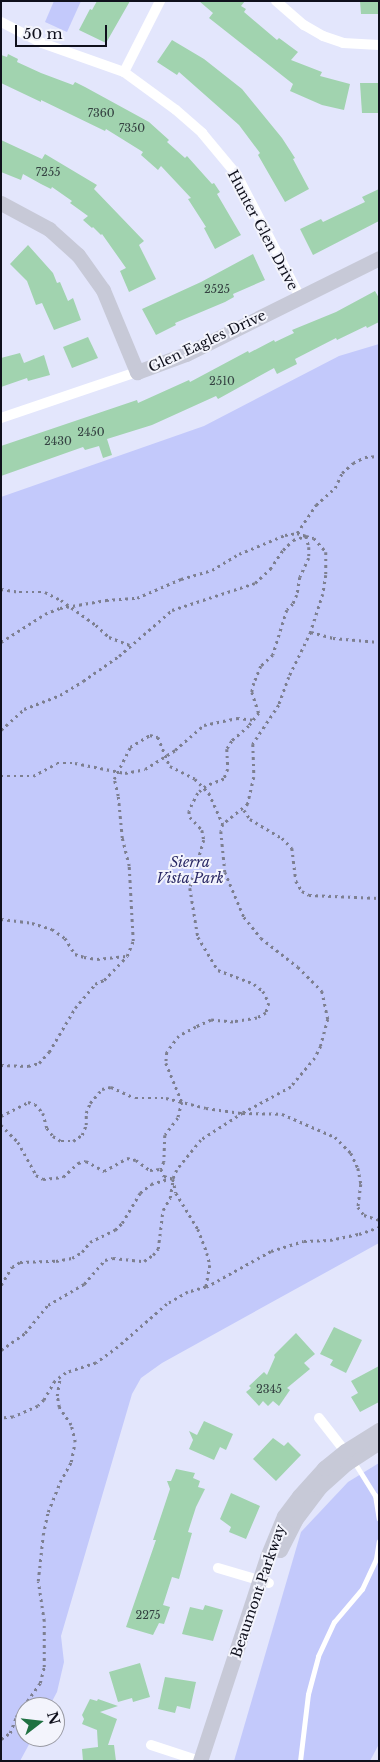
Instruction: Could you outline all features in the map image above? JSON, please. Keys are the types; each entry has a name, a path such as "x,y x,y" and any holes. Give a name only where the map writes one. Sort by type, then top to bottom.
{"street":[{"path":"124,72 160,1"},
{"path":"276,1 304,25 323,36 343,43 379,45"},
{"name":"Hunter Glen Drive","path":"1,22 42,43 124,72 176,110 202,133 237,175 300,297"},
{"path":"1,203 49,229 78,255 103,290 137,372"},
{"name":"Glen Eagles Drive","path":"1,418 186,354 379,258"},
{"path":"319,1418 349,1455"},
{"name":"Beaumont Parkway","path":"200,1761 264,1582 283,1542 303,1508 349,1455 379,1430"},
{"name":"Beaumont Parkway","path":"349,1455 379,1442"},
{"path":"218,1568 264,1582"},
{"name":"Beaumont Parkway","path":"212,1761 264,1582"},
{"path":"151,1745 200,1761"}],"lane":[{"path":"349,1455 374,1495 379,1519"},
{"path":"300,1761 308,1694 318,1656 334,1622 362,1589 376,1559 379,1541"}],"path":[{"path":"297,533 316,505 335,488 342,473 353,462 365,457 379,456"},
{"path":"1,642 45,614 70,606 137,598 181,579 212,570 238,554 278,538 297,533 314,538 326,552 327,562 323,594 311,632 289,677 279,705 253,744 252,792 244,810 223,824"},
{"path":"1,730 24,709 73,688 119,656 172,610 255,583 270,569 283,550 293,540 306,536"},
{"path":"173,1179 164,1176 161,1168 164,1162 166,1135 178,1118 182,1102 166,1063 167,1052 179,1036 211,1020 233,1022 257,1018 266,1013 269,1003 263,991 254,984 218,970 198,937 190,888 204,840 202,830 190,817 189,811 198,793 204,788 224,779 228,769 227,749 232,741 256,720 259,713 252,692 254,683 261,666 274,654 286,610 293,604 297,595 300,576 308,558 309,547 306,536"},
{"path":"1,589 19,592 45,592 96,624 109,637 130,645"},
{"path":"311,632 333,638 379,642"},
{"path":"1,776 33,776 58,763 76,763 125,773 144,769 166,756 204,725 237,718 256,720"},
{"path":"1,1065 28,1066 39,1063 49,1052 75,1008 95,984 104,980 127,956 133,941 129,866 122,838 118,796 114,779 130,746 150,735 158,737 170,766 188,774 209,794 223,824 221,843 225,872 244,917 260,938 298,967 322,991 328,1019 316,1058 300,1079 291,1087 243,1112 201,1140 177,1170 173,1179 170,1198 163,1210 158,1250 144,1261 113,1258 105,1260 84,1284 48,1305 25,1333 1,1350"},
{"path":"244,810 250,819 282,838 292,848 296,881 302,891 309,896 379,898"},
{"path":"1,919 32,922 52,929 65,938 75,954 84,957 115,959 127,956"},
{"path":"1,1116 28,1102 36,1104 43,1113 47,1128 53,1136 61,1141 72,1141 82,1135 86,1125 86,1113 90,1104 102,1089 111,1087 135,1098 166,1098 206,1108 282,1114 335,1137 351,1153 358,1168 361,1184 358,1207 364,1215 379,1220"},
{"path":"1,1125 18,1142 36,1175 43,1179 63,1178 78,1163 86,1161 104,1171 127,1158 136,1160 150,1170 161,1168"},
{"path":"1,1284 12,1267 20,1262 56,1261 72,1258 82,1252 90,1242 115,1230 122,1223 140,1193 164,1179 173,1179"},
{"path":"173,1179 176,1192 198,1228 208,1253 210,1265 206,1287"},
{"path":"1,1418 13,1417 38,1406 44,1400 55,1381 96,1363 118,1347 167,1304 188,1292 206,1287 271,1251 304,1241 330,1240 359,1234 379,1227"},
{"path":"1,1739 10,1733 16,1717 40,1683 44,1667 44,1621 38,1581 43,1534 48,1512 60,1482 71,1462 75,1442 72,1425 59,1407 57,1396 61,1377"}],"green space":[{"path":"54,1 81,1 67,32 45,22"},
{"name":"Sierra Vista Park","path":"379,344 379,1243 162,1363 141,1378 132,1394 61,1636 64,1662 57,1692 54,1697 15,1697 15,1747 28,1747 20,1761 1,1761 1,497 204,426 339,356"},
{"path":"379,1463 379,1744 370,1761 234,1761 301,1532 348,1482"}],"building":[{"path":"97,1 130,1 106,43 79,30 90,9 92,10"},
{"path":"199,1 245,1 241,6 246,9 244,12 277,40 279,38 298,52 291,60 322,72 320,76 350,84 344,110 322,105 290,91 293,84 209,18 213,13"},
{"path":"360,1 378,1 378,14 361,14"},
{"path":"172,40 204,59 242,89 282,138 295,158 293,159 309,189 285,202 258,155 260,153 239,125 179,72 177,75 157,62"},
{"path":"8,54 18,59 17,62 41,73 73,85 75,82 149,122 169,140 167,142 185,158 187,156 212,184 214,183 220,192 217,194 241,235 215,249 204,228 206,227 188,199 191,198 161,166 158,170 141,155 143,152 106,129 105,131 1,83 1,55 7,57"},
{"path":"360,83 379,83 379,113 362,113"},
{"path":"1,140 42,159 45,154 97,185 94,189 144,241 139,245 156,279 129,292 120,271 126,268 102,234 83,220 88,216 70,203 72,201 52,187 51,189 23,174 21,180 1,172"},
{"path":"379,189 379,221 313,255 300,229 321,219 323,222 365,202 362,197"},
{"path":"28,245 53,273 57,283 60,282 68,301 73,298 81,320 54,330 42,303 36,305 27,281 10,264"},
{"path":"253,254 265,280 233,294 234,297 225,302 175,323 176,325 156,335 142,309 201,282"},
{"path":"375,291 379,298 379,322 337,340 336,338 295,359 297,364 277,374 274,368 218,399 216,396 152,425 107,439 112,455 103,458 99,446 85,450 83,447 1,476 1,446 137,400 138,403 189,380 190,382 248,351 249,353 274,340 275,342 294,333 292,330 336,312"},
{"path":"88,337 98,358 72,368 63,347"},
{"path":"20,353 24,363 44,355 50,375 28,381 27,378 1,387 1,358"},
{"path":"334,1327 362,1340 346,1373 330,1365 333,1360 320,1354"},
{"path":"296,1333 315,1354 304,1363 310,1369 287,1388 290,1390 279,1406 273,1401 268,1406 263,1401 259,1406 246,1392 251,1388 249,1386 264,1372 267,1375 275,1357 274,1355"},
{"path":"379,1366 379,1402 360,1412 351,1397 358,1393 351,1381"},
{"path":"204,1421 233,1434 226,1450 220,1447 214,1460 189,1449 193,1440 189,1431 197,1435"},
{"path":"273,1438 284,1446 288,1442 301,1455 276,1481 253,1459"},
{"path":"176,1469 195,1473 193,1478 200,1481 198,1487 205,1489 196,1507 188,1532 192,1533 179,1579 172,1577 163,1605 170,1607 164,1624 159,1623 153,1635 126,1627 156,1540 153,1540 170,1489 167,1481 171,1481"},
{"path":"231,1493 260,1506 246,1539 229,1532 231,1527 220,1519"},
{"path":"205,1605 223,1610 213,1641 182,1634 190,1607 203,1610"},
{"path":"140,1663 150,1697 133,1702 132,1698 118,1702 109,1672"},
{"path":"165,1677 196,1682 190,1709 177,1706 175,1713 158,1709"},
{"path":"90,1699 97,1701 98,1699 118,1706 100,1712 117,1719 108,1745 114,1745 116,1761 83,1761 82,1749 98,1747 97,1730 82,1724 84,1719 82,1715"}]}
